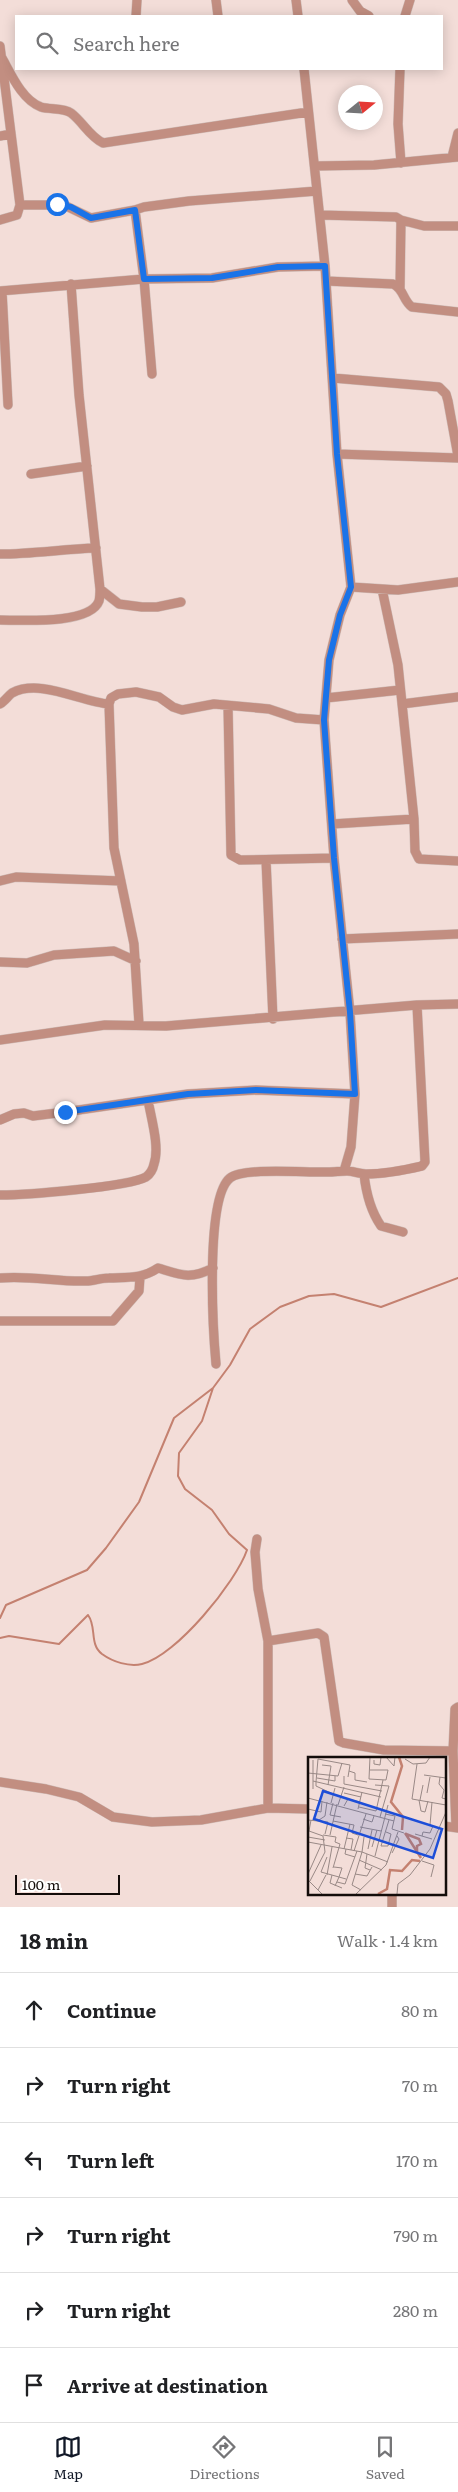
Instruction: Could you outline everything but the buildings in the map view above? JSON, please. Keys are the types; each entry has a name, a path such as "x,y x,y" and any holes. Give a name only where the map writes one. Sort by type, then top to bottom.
{"street":[{"path":"136,15 137,0"},
{"path":"216,0 218,15"},
{"path":"298,15 296,1 306,0"},
{"path":"352,0 360,11 367,15"},
{"path":"405,15 410,0"},
{"path":"1,52 15,80 33,102 40,107 72,113 92,136 103,143 308,112"},
{"path":"0,220 17,215 20,205 1,52"},
{"path":"304,70 325,266 337,454 351,587 334,634 329,660 324,720 334,858 350,1012 355,1094 351,1147 344,1171"},
{"path":"400,70 398,124 401,163"},
{"path":"315,166 401,163 455,157 458,133"},
{"path":"0,136 11,134"},
{"path":"20,205 64,205 91,218 144,207 190,201 317,191"},
{"path":"135,210 144,279 152,374"},
{"path":"320,215 396,217 424,226 458,226"},
{"path":"401,220 400,289 407,303 419,310 458,312"},
{"path":"8,405 1,291 144,279 212,278 259,269 325,266"},
{"path":"326,281 393,284 400,289"},
{"path":"0,620 23,622 77,615 92,609 99,602 100,589 79,395 71,284"},
{"path":"333,378 438,388 446,394 458,457 337,454"},
{"path":"31,474 87,466"},
{"path":"0,554 32,554 56,549 96,548"},
{"path":"351,587 382,589 420,588 458,582"},
{"path":"100,589 119,604 157,607 181,602"},
{"path":"382,589 394,644 402,704 414,819 415,851 419,859 458,861"},
{"path":"0,704 12,694 24,690 44,689 64,692 99,703 109,704"},
{"path":"326,698 400,690"},
{"path":"139,1024 136,961 114,848 109,704 111,698 118,694 136,692 159,697 173,707 182,710 214,704 269,708 296,718 324,720"},
{"path":"402,704 458,697"},
{"path":"228,706 231,854 240,860 334,858"},
{"path":"332,824 414,819"},
{"path":"266,860 273,1018"},
{"path":"0,881 16,878 121,881"},
{"path":"342,940 458,934"},
{"path":"0,962 27,963 54,954 114,952 124,954 136,961"},
{"path":"0,1040 105,1025 139,1024 166,1026 417,1005 458,1004"},
{"path":"216,1364 211,1302 216,1215 222,1187 230,1177 242,1173 344,1171 364,1174 413,1168 422,1166 425,1162 417,1005"},
{"path":"0,1120 24,1112 33,1116 188,1094 256,1090 355,1094"},
{"path":"0,1196 123,1183 144,1178 150,1174 157,1150 148,1100"},
{"path":"364,1174 366,1192 377,1221 381,1226 403,1232"},
{"path":"0,1278 22,1276 88,1282 103,1278 140,1277 158,1268 189,1277 200,1275 213,1268"},
{"path":"0,1321 69,1323 113,1321 139,1291 140,1277"},
{"path":"257,1539 255,1552 258,1589 268,1641 268,1808"},
{"path":"268,1641 318,1633 324,1638 339,1741 384,1750 453,1751"},
{"path":"457,1827 453,1751 455,1710 458,1707"},
{"path":"0,1782 46,1789 79,1797 113,1817 152,1822 201,1820 268,1808 308,1809"},
{"path":"392,1894 392,1907"}],"waterway":[{"path":"0,1618 6,1605 87,1570 106,1548 139,1502 174,1418 213,1388 230,1365 250,1329 280,1307 309,1296 334,1294 381,1307 458,1278"},
{"path":"0,1638 9,1636 59,1644 88,1615 91,1620 94,1640 98,1650 102,1654 121,1663 137,1665 156,1658 171,1647 203,1616 231,1580 247,1550 229,1534 212,1510 185,1489 178,1476 179,1453 202,1421 213,1388"}],"route":[{"path":"57,204 71,207 91,218 135,210 144,279 212,278 250,270 278,267 325,266 337,454 351,587 334,634 329,660 324,720 334,858 350,1012 355,1094 256,1090 188,1094 65,1112"}]}
